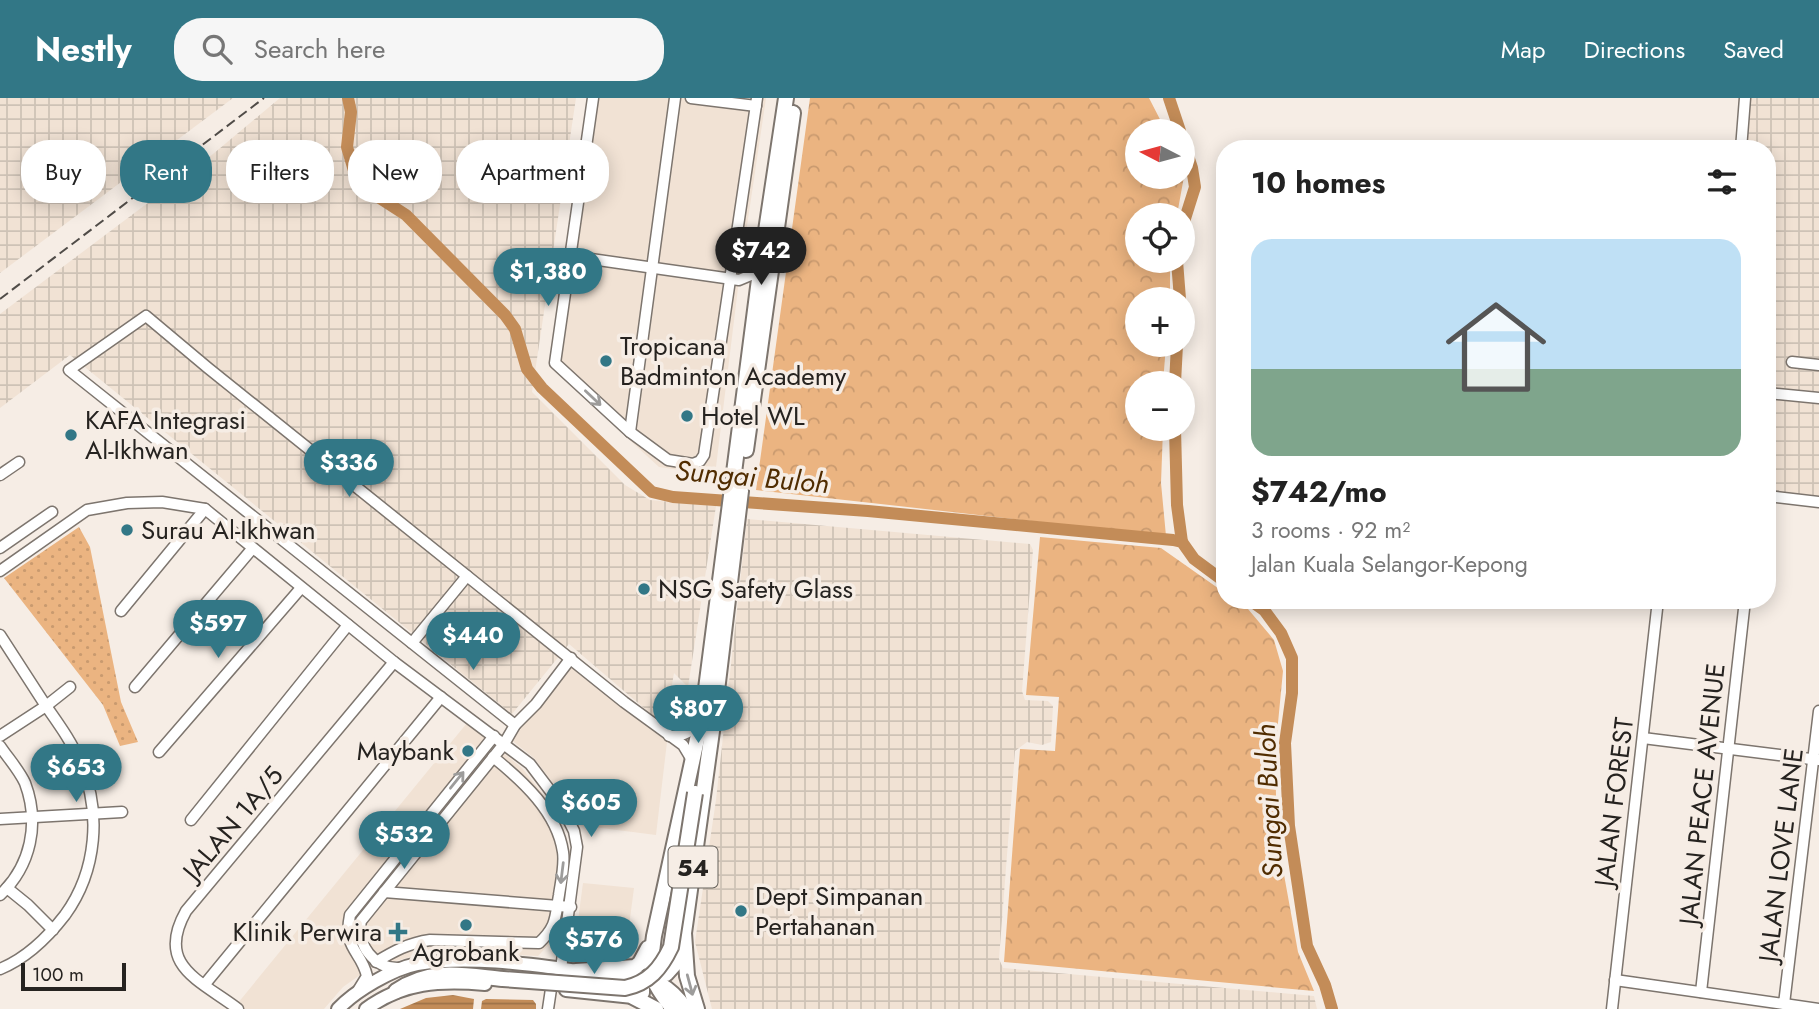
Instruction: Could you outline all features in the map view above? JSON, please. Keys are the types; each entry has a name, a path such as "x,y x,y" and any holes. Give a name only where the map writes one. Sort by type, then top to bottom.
{"highway":[{"name":"54","path":"737,484 756,303 786,98"},
{"name":"54","path":"697,1009 687,975 684,933 733,512 796,98"},
{"name":"54","path":"673,1009 653,981 650,964 693,760 708,718"},
{"path":"396,990 427,975 445,974 625,988 634,986 655,973 671,947 708,718"},
{"path":"650,964 661,974 671,971 684,933"},
{"path":"569,970 635,967 643,958 654,936"},
{"path":"626,977 653,981 665,986 686,1009"},
{"path":"634,997 656,1009"}],"main road":[{"path":"338,1009 351,996 407,967 446,961 569,970 626,977 643,985 643,993 634,997 454,981 396,990 366,1009"}],"street":[{"path":"593,98 555,363 630,432 668,460 693,464 700,461 704,455 735,280 757,102 691,98"},
{"path":"630,432 675,98"},
{"path":"1742,140 1745,98"},
{"path":"570,256 735,280 751,275 761,264"},
{"path":"735,280 750,291 756,303"},
{"path":"515,725 69,370 146,316 570,659 683,745 693,760"},
{"path":"1791,362 1819,365"},
{"path":"1776,394 1819,398"},
{"path":"0,475 19,462"},
{"path":"1776,497 1819,502"},
{"path":"0,572 88,510 127,503 162,502 205,509 394,662 530,764 561,805 578,847 571,907 569,970"},
{"path":"121,611 205,509"},
{"path":"0,548 52,512"},
{"path":"135,687 252,549"},
{"path":"412,643 467,576"},
{"path":"159,752 301,588"},
{"name":"JALAN FOREST","path":"1612,1009 1657,609"},
{"name":"JALAN PEACE AVENUE","path":"1701,992 1744,609"},
{"path":"191,820 348,625"},
{"path":"0,969 27,954 53,930 74,902 92,852 93,813 89,786 70,741 1,638"},
{"path":"407,967 385,967 376,962 365,949 359,930 361,921 570,659"},
{"name":"JALAN 1A/5","path":"238,1009 184,969 176,957 178,926 186,911 394,662"},
{"path":"0,736 70,687"},
{"path":"205,984 441,696"},
{"name":"JALAN LOVE LANE","path":"1784,1004 1816,760 1819,712"},
{"path":"668,736 685,735 708,718"},
{"path":"351,996 367,976 349,937 351,915 494,736"},
{"path":"1643,738 1816,760"},
{"path":"0,746 24,782 33,830 29,854 4,892 28,905 53,930"},
{"path":"376,962 403,946 430,940 539,943 553,930 564,853 558,832 543,807 520,778 493,757"},
{"path":"0,819 122,811"},
{"path":"384,892 571,907"},
{"path":"356,955 365,949"},
{"path":"1615,980 1701,992 1740,1004 1784,1004 1819,1009"},
{"path":"548,1009 551,989"}],"shaded area":[{"path":"0,98 233,98 177,140 120,140 120,183 106,193 106,140 21,140 21,203 93,203 0,273"},
{"path":"280,98 576,98 570,140 456,140 456,203 560,203 532,392 625,485 650,500 716,506 688,687 674,673 665,726 569,644 512,714 70,355 0,408 0,314 148,203 212,203 212,155 226,143 226,203 334,203 334,140 230,140"},
{"path":"588,98 766,98 739,280 715,475 659,467 550,367 573,203 609,203 609,140 582,140"},
{"path":"1749,98 1819,98 1819,497 1776,493 1776,140 1745,140"},
{"path":"747,519 1030,544 1033,550 1022,691 1025,700 1048,701 1053,706 1051,742 1042,745 1027,742 1015,751 999,959 1003,968 1314,996 1317,1009 712,1009 695,942 716,800"},
{"path":"571,662 667,742 656,835 578,825 566,800 534,758 510,739"},
{"path":"467,723 522,768 554,808 570,852 559,934 538,956 432,951 370,968 343,987 324,1009 233,1009"},
{"path":"583,883 634,888 624,964 573,958"},
{"path":"453,995 474,999 473,1009 400,1009 426,998"},
{"path":"533,1000 536,1009 481,1009 482,1001"}],"green space":[{"path":"810,98 1149,98 1160,119 1125,119 1125,189 1182,189 1179,203 1125,203 1125,273 1170,273 1170,287 1125,287 1125,357 1165,357 1164,371 1125,371 1125,441 1163,441 1161,483 1166,536 756,490"},
{"path":"79,527 90,547 121,702 138,742 120,746 103,705 4,578"},
{"path":"1040,537 1161,548 1216,587 1216,609 1248,609 1274,640 1283,671 1275,754 1277,836 1298,952 1314,991 1004,962 1020,749 1055,751 1059,697 1026,695"}],"waterway":[{"name":"Sungai Buloh","path":"348,98 351,112 347,147 358,184 406,215 505,315 515,329 527,369 542,388 652,492 673,497 868,511 1173,540 1182,542 1194,559 1216,575"},
{"path":"1169,98 1176,119"},
{"path":"1190,203 1194,189"},
{"path":"1178,273 1179,287"},
{"path":"1176,357 1176,371"},
{"path":"1175,441 1177,505 1182,542"},
{"name":"Sungai Buloh","path":"1263,609 1281,633 1292,658 1292,693 1285,743 1289,826 1307,946 1325,985 1332,1009"}],"railway":[{"path":"0,299 264,98"}],"place":[{"name":"Tropicana Badminton Academy","path":"606,361"},
{"name":"Hotel WL","path":"687,416"},
{"name":"KAFA Integrasi Al-Ikhwan","path":"71,435"},
{"name":"Surau Al-Ikhwan","path":"127,530"},
{"name":"NSG Safety Glass","path":"644,589"},
{"name":"Maybank","path":"468,751"},
{"name":"Dept Simpanan Pertahanan","path":"741,911"},
{"name":"Agrobank","path":"466,925"},
{"name":"Klinik Perwira","path":"398,932"}]}
